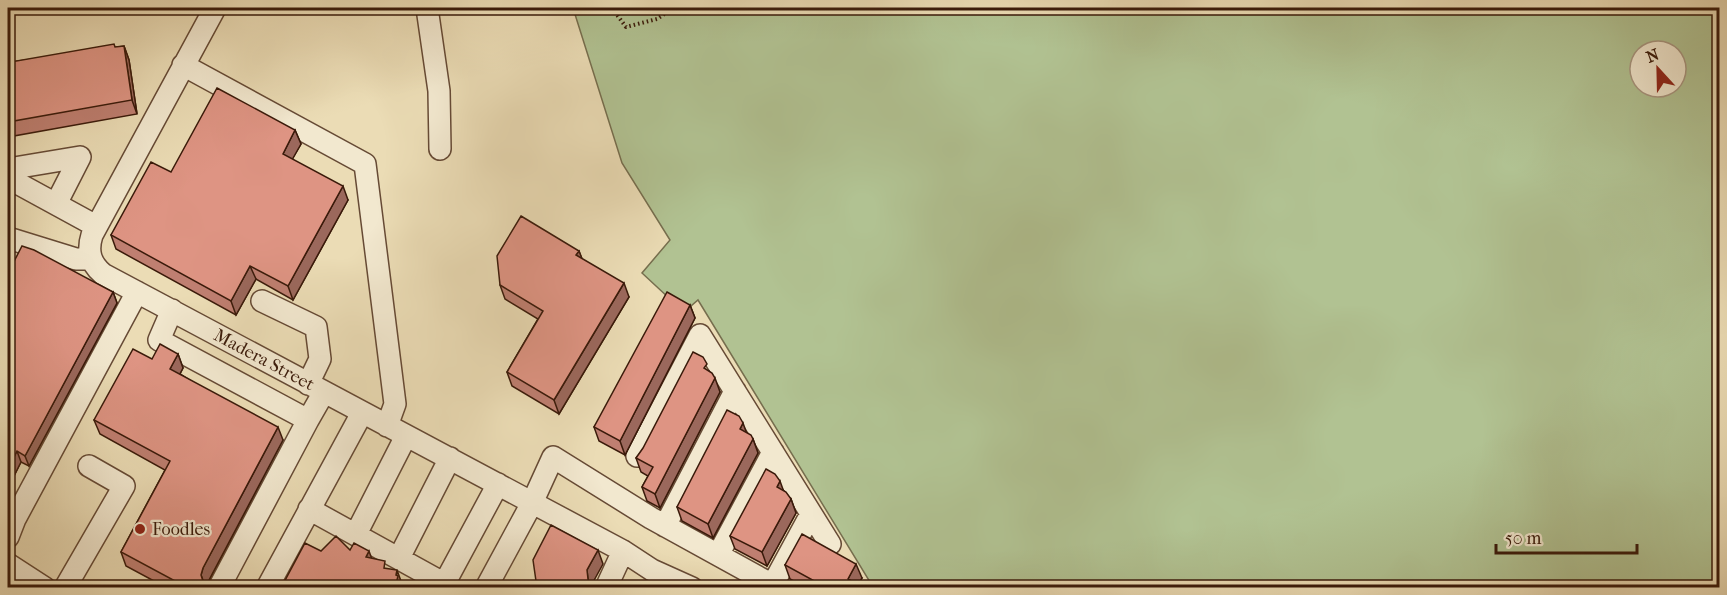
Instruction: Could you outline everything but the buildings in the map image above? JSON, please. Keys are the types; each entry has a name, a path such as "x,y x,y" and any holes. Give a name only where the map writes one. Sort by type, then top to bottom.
{"street":[{"path":"8,238 76,259 91,259 89,243 96,226 215,8"},
{"path":"428,8 439,91 440,149"},
{"path":"183,65 365,164 395,404 387,426"},
{"path":"8,169 80,157 56,204"},
{"path":"8,178 96,226"},
{"name":"Madera Street","path":"91,259 103,274 450,458 622,551 652,570 692,588"},
{"path":"8,537 15,519 137,292"},
{"path":"219,588 308,420 316,388 320,359 316,327 262,301"},
{"path":"171,310 159,340 308,420"},
{"path":"637,456 700,335 830,544"},
{"path":"214,370 230,341"},
{"path":"665,526 735,391"},
{"path":"267,588 362,412"},
{"path":"356,534 406,436"},
{"path":"718,555 772,452"},
{"path":"489,586 553,457 665,526 775,586 811,514"},
{"path":"399,558 450,458"},
{"path":"66,588 124,486 89,465"},
{"path":"309,509 446,586 498,484"},
{"path":"606,588 622,551"},
{"path":"8,564 45,588"}],"path":[{"path":"612,8 626,27 657,19 673,8"}],"green space":[{"path":"573,8 1719,8 1719,587 873,587 698,300 684,312 642,273 670,240 622,163"}],"place":[{"name":"Foodles","path":"140,529"}]}
